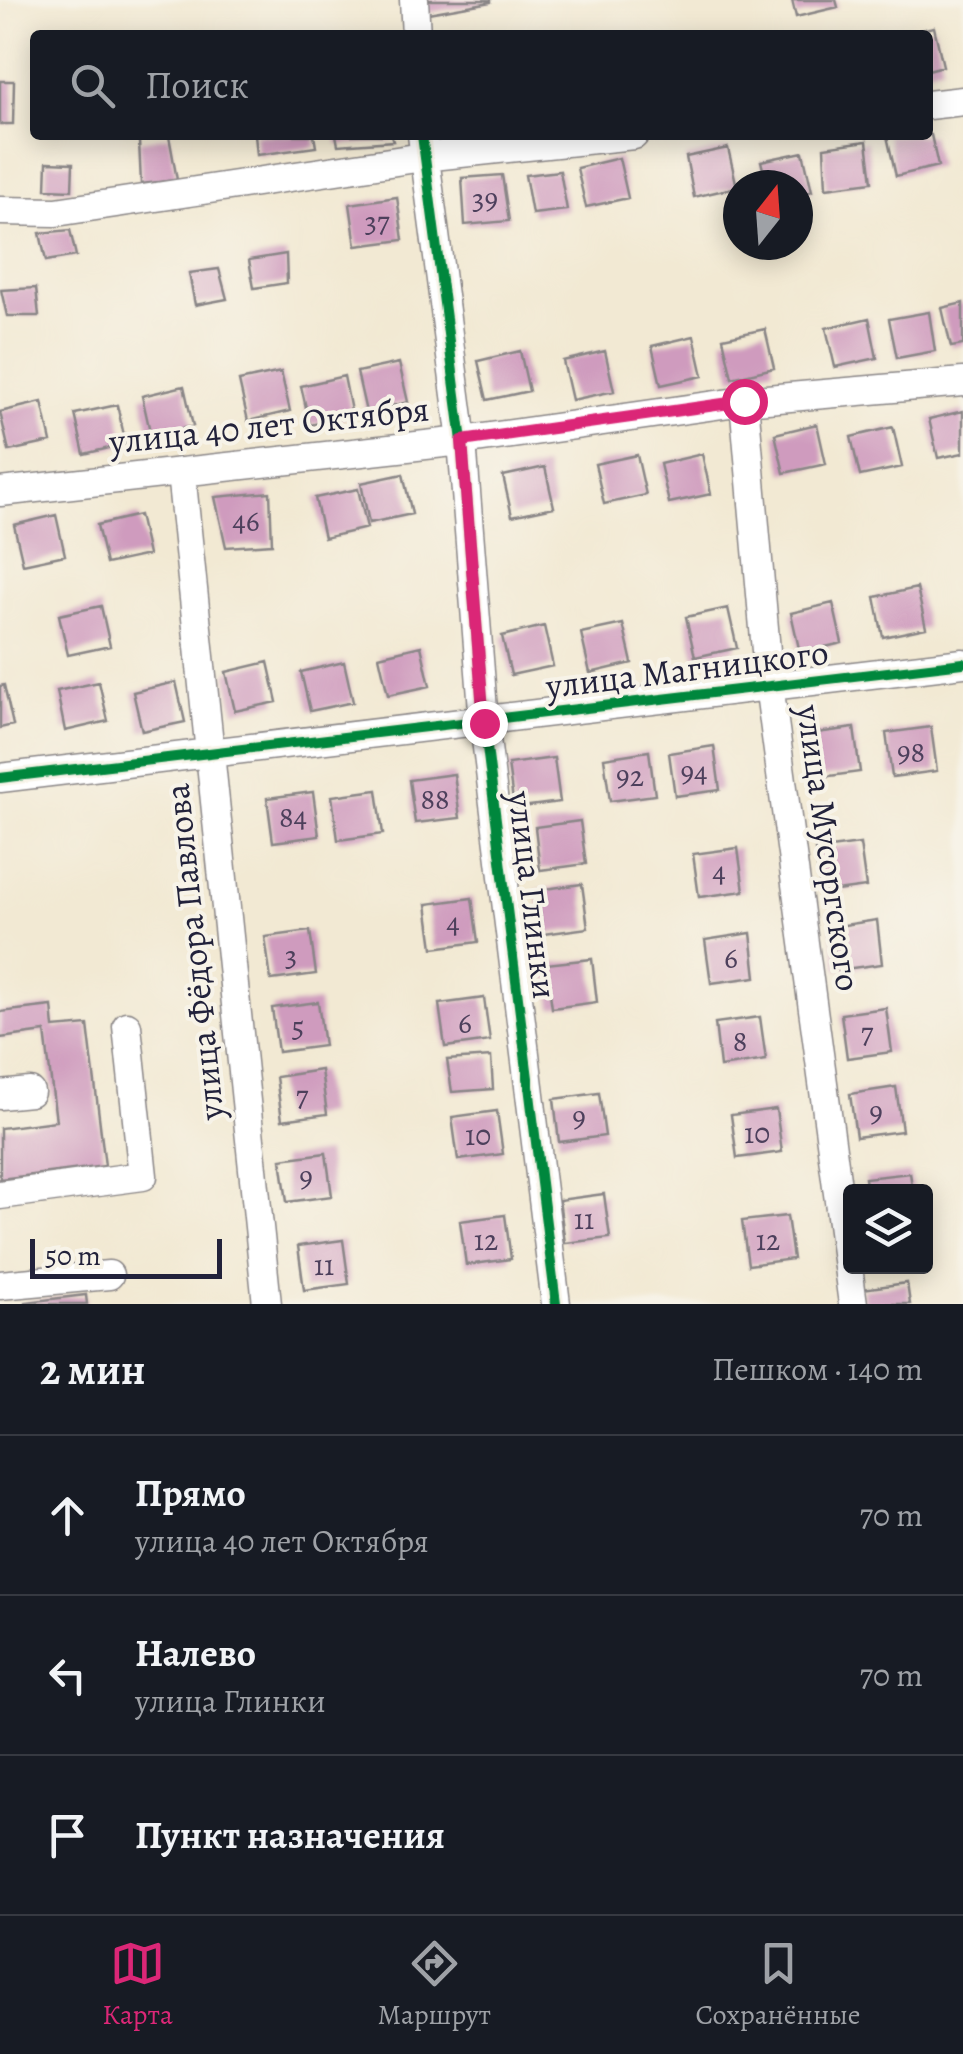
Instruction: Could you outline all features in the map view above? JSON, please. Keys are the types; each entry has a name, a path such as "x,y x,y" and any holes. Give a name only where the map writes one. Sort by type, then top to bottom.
{"street":[{"path":"414,0 416,30"},
{"path":"933,104 963,101"},
{"path":"0,211 56,212 422,146 538,140"},
{"name":"улица Глинки","path":"422,146 462,441 484,723 556,1304"},
{"name":"улица 40 лет Октября","path":"0,492 462,441 744,401 963,382"},
{"name":"улица Мусоргского","path":"744,401 768,685 853,1304"},
{"name":"улица Фёдора Павлова","path":"182,473 267,1304"},
{"name":"улица Магницкого","path":"0,778 963,663"},
{"path":"0,1195 143,1176 127,1026"},
{"path":"0,1095 30,1092"},
{"path":"0,1285 108,1275"}],"building":[{"path":"425,0 491,0 491,2 428,13"},
{"path":"792,0 836,0 838,7 796,17"},
{"path":"934,27 943,66 933,69 933,30 920,30"},
{"path":"0,81 14,81 13,124 0,124"},
{"path":"170,140 177,180 141,184 139,141"},
{"path":"256,140 315,140 316,147 257,155"},
{"path":"337,140 393,141 338,145"},
{"path":"888,140 932,140 938,166 896,176"},
{"path":"867,141 872,182 826,188 824,147"},
{"path":"728,148 733,170 723,170 723,190 694,197 686,157"},
{"path":"803,152 807,170 763,170 761,161"},
{"path":"619,158 628,198 586,207 577,168"},
{"path":"47,162 73,163 72,190 46,189"},
{"path":"560,171 567,210 532,214 525,175"},
{"path":"502,175 509,221 465,225 462,178"},
{"path":"397,197 403,240 356,246 350,204"},
{"path":"70,230 76,256 46,261 40,233"},
{"path":"286,254 287,283 254,288 249,260"},
{"path":"219,269 227,299 195,305 189,273"},
{"path":"36,288 39,316 7,316 1,290"},
{"path":"963,303 963,345 951,347 942,308"},
{"path":"929,312 935,351 897,358 889,319"},
{"path":"869,318 877,358 835,367 826,328"},
{"path":"765,329 774,368 732,378 723,338"},
{"path":"694,336 703,376 661,385 652,346"},
{"path":"520,351 529,391 487,400 478,361"},
{"path":"605,351 614,391 572,400 563,361"},
{"path":"399,363 408,402 366,412 357,372"},
{"path":"281,372 290,411 248,421 239,381"},
{"path":"344,376 352,416 310,425 301,386"},
{"path":"184,386 193,426 151,436 142,396"},
{"path":"42,402 51,442 9,451 0,412"},
{"path":"117,405 126,444 84,454 75,414"},
{"path":"963,411 963,453 938,458 929,419"},
{"path":"817,424 826,464 784,473 775,434"},
{"path":"893,427 902,467 860,476 851,437"},
{"path":"702,454 711,494 669,503 660,464"},
{"path":"637,455 646,495 604,504 595,464"},
{"path":"545,467 554,507 512,516 503,476"},
{"path":"403,474 412,514 369,523 361,483"},
{"path":"358,489 367,528 324,538 315,498"},
{"path":"270,492 272,544 226,547 215,497"},
{"path":"56,515 65,555 23,564 14,525"},
{"path":"139,515 148,555 106,564 97,525"},
{"path":"917,588 926,628 883,637 875,597"},
{"path":"833,603 842,643 800,653 791,613"},
{"path":"101,606 110,646 68,655 59,615"},
{"path":"728,608 737,648 695,657 686,617"},
{"path":"623,624 632,663 590,673 581,633"},
{"path":"544,626 553,666 511,675 502,636"},
{"path":"421,646 430,686 388,695 379,656"},
{"path":"268,662 277,702 235,711 226,672"},
{"path":"344,662 353,702 310,711 301,672"},
{"path":"99,682 108,721 65,731 57,691"},
{"path":"176,682 185,722 142,731 133,692"},
{"path":"4,685 13,725 0,728 0,686"},
{"path":"931,727 937,771 892,777 886,733"},
{"path":"854,728 860,772 814,778 809,734"},
{"path":"714,746 720,790 675,796 669,753"},
{"path":"649,751 655,795 610,801 604,758"},
{"path":"554,758 560,802 514,808 508,764"},
{"path":"454,774 460,818 415,823 409,780"},
{"path":"377,790 383,834 338,840 332,796"},
{"path":"313,792 319,836 273,842 267,798"},
{"path":"580,821 586,864 540,870 535,827"},
{"path":"860,844 866,887 821,893 815,850"},
{"path":"738,848 744,891 699,897 693,854"},
{"path":"582,884 588,928 543,934 537,890"},
{"path":"472,898 478,942 433,948 427,904"},
{"path":"877,920 882,964 837,970 831,927"},
{"path":"310,931 316,974 271,980 265,937"},
{"path":"751,933 756,977 711,983 705,940"},
{"path":"592,959 597,1002 552,1008 546,964"},
{"path":"484,998 490,1041 445,1047 439,1004"},
{"path":"318,1002 324,1046 278,1052 272,1008"},
{"path":"52,1006 54,1028 88,1025 105,1166 0,1179 0,1128 56,1121 45,1032 0,1038 0,1012"},
{"path":"886,1008 892,1052 847,1058 841,1014"},
{"path":"760,1017 766,1060 720,1067 715,1023"},
{"path":"491,1057 493,1089 452,1092 447,1060"},
{"path":"321,1070 327,1114 282,1120 276,1077"},
{"path":"896,1087 902,1131 856,1137 850,1094"},
{"path":"599,1093 605,1136 559,1142 554,1099"},
{"path":"776,1109 782,1152 737,1158 731,1115"},
{"path":"497,1111 503,1154 458,1160 452,1117"},
{"path":"326,1153 332,1196 287,1202 281,1159"},
{"path":"910,1173 912,1184 866,1184 865,1178"},
{"path":"604,1194 610,1238 565,1243 559,1200"},
{"path":"505,1215 511,1259 466,1265 460,1221"},
{"path":"787,1216 793,1259 748,1265 742,1221"},
{"path":"343,1240 349,1284 304,1290 298,1246"},
{"path":"907,1283 910,1304 864,1304 862,1289"},
{"path":"86,1295 87,1304 26,1304 26,1302"}],"cycle path":[{"path":"423,140 462,441 484,723 556,1304"},
{"path":"0,778 963,663"}],"route":[{"path":"484,723 462,441 744,401"}]}
